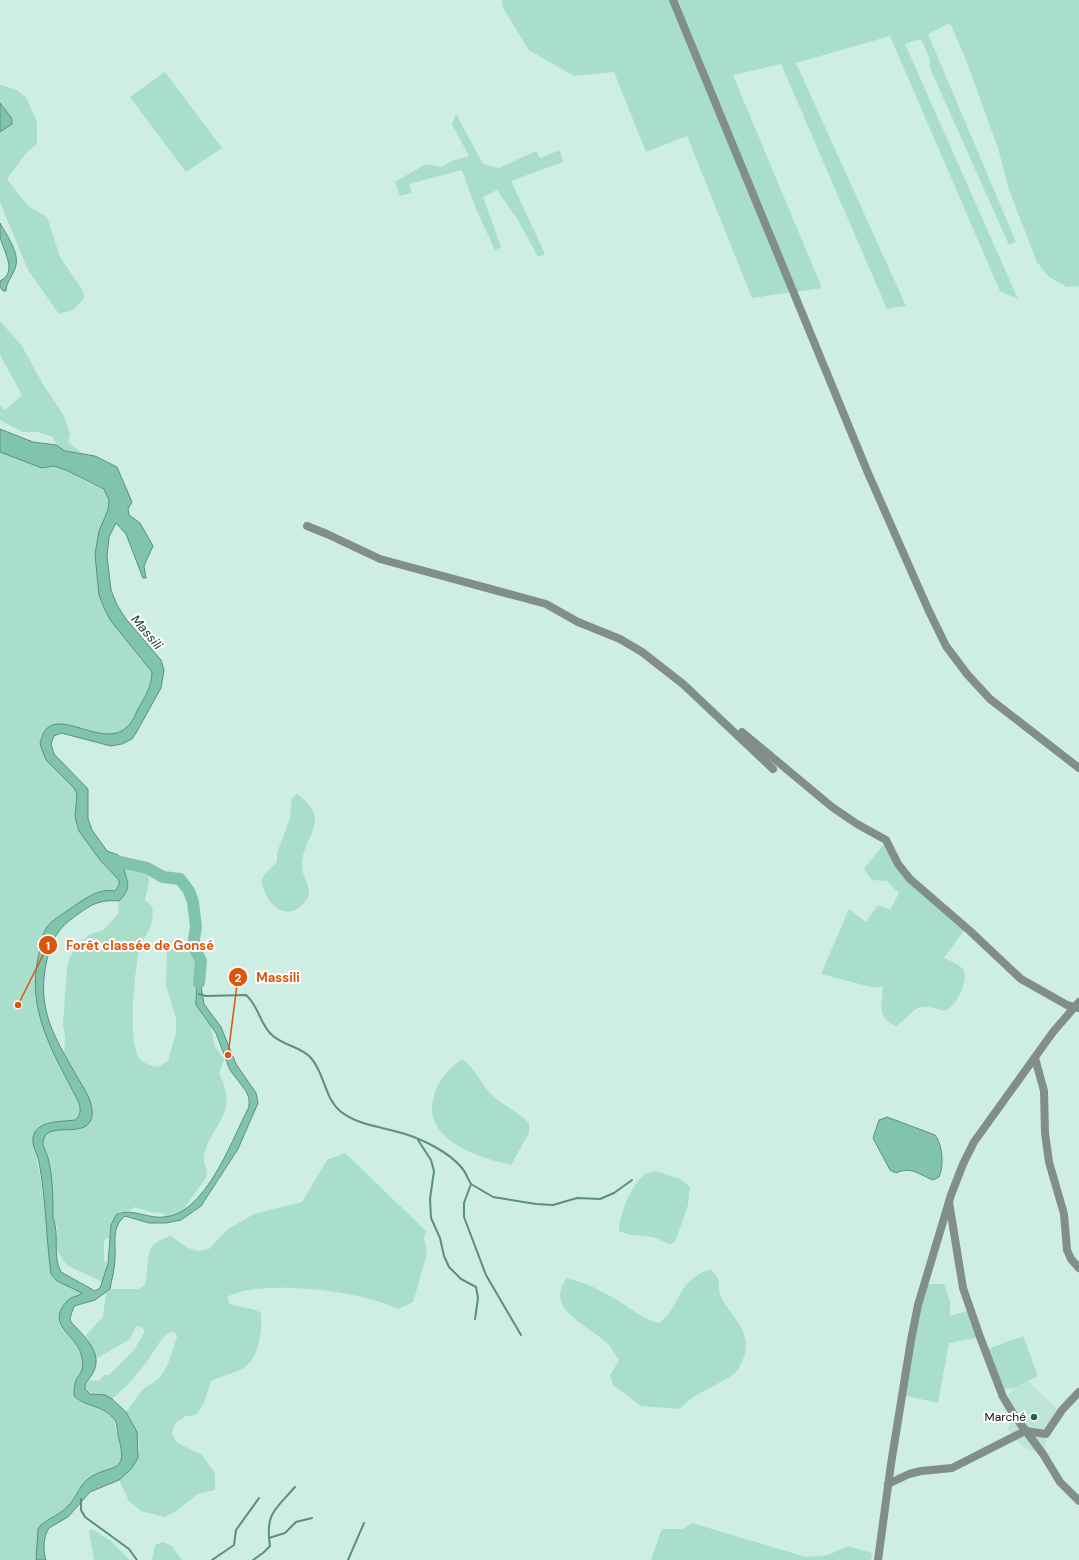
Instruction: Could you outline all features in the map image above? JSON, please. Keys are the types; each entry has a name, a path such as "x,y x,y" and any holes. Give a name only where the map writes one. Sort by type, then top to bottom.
{"street":[{"path":"674,0 868,473 928,610 946,646 967,674 990,699 1079,768"},
{"path":"307,526 380,559 546,604 578,622 620,639 642,652 683,684 773,769"},
{"path":"728,720 832,807 857,824 886,840 898,864 910,879 970,931 1021,979 1067,1005 1078,1006"},
{"path":"878,1560 888,1484 911,1340 918,1305 949,1202 963,1164 974,1142 1053,1032 1078,1006"},
{"path":"1035,1058 1044,1092 1045,1133 1048,1154 1064,1214 1067,1250 1071,1259 1079,1268"},
{"path":"949,1202 963,1288 980,1338 1004,1397 1025,1431 1065,1488 1079,1501"},
{"path":"888,1484 909,1474 921,1471 952,1468 1025,1431 1041,1434 1048,1433 1062,1410 1079,1392"}],"shaded area":[{"path":"502,0 1079,0 1079,286 1067,287 1049,277 1037,262 1009,190 998,148 966,60 950,23 928,34 1016,242 1009,245 930,68 930,59 921,39 905,44 1018,299 1000,291 890,36 796,63 906,306 887,309 781,64 733,75 822,288 752,298 687,136 646,152 614,72 574,76 529,50 503,8"},
{"path":"165,72 222,148 186,172 130,97"},
{"path":"0,85 15,89 26,97 37,122 37,144 27,152 7,179 28,206 47,217 60,257 83,291 84,298 73,310 59,314 28,270 0,202 0,132 8,127 12,120 0,103"},
{"path":"0,103 12,119 12,124 0,132"},
{"path":"456,114 483,164 499,168 536,151 540,158 560,150 563,162 511,181 545,254 538,257 518,220 497,190 483,197 501,247 495,250 476,209 462,170 409,184 412,193 400,196 395,182 426,164 441,167 452,161 469,156 452,124"},
{"path":"0,223 16,254 15,269 7,285 6,291 3,291 0,287 0,281 6,277 9,266 1,241"},
{"path":"0,321 22,346 44,386 64,416 70,434 68,442 82,453 64,450 58,446 53,437 37,432 23,432 0,420 0,406 5,410 22,395 0,355"},
{"path":"0,429 33,442 56,445 65,451 95,456 117,467 132,502 128,509 129,515 140,523 153,546 144,566 146,578 143,578 126,534 116,523 109,537 107,556 111,590 117,605 126,619 161,660 164,670 161,688 132,739 122,744 111,746 61,733 54,736 51,744 54,754 88,789 88,819 92,830 107,851 118,855 127,863 124,870 128,883 126,893 119,901 104,901 93,905 82,911 60,929 49,951 46,964 44,995 49,1022 54,1035 87,1095 92,1111 92,1116 89,1123 84,1127 48,1133 43,1141 43,1146 48,1158 51,1173 53,1218 56,1231 56,1252 58,1266 61,1272 95,1291 100,1288 108,1264 111,1225 116,1215 127,1212 164,1217 179,1213 193,1203 216,1173 249,1107 249,1098 246,1091 230,1070 216,1033 196,1005 197,969 203,966 201,986 204,1004 221,1027 236,1064 256,1093 258,1103 238,1149 201,1206 181,1220 166,1223 149,1223 125,1216 116,1230 114,1265 110,1289 95,1300 74,1306 70,1318 71,1322 91,1345 96,1358 96,1366 85,1384 85,1389 90,1394 105,1395 112,1399 126,1412 137,1432 138,1458 131,1469 119,1480 90,1492 68,1517 49,1528 44,1544 46,1560 36,1560 38,1529 41,1525 68,1506 82,1485 88,1479 119,1464 121,1459 121,1451 117,1426 110,1414 100,1408 78,1400 74,1396 76,1380 82,1371 82,1358 80,1350 64,1330 59,1317 61,1309 68,1300 82,1293 57,1281 51,1274 43,1190 39,1162 33,1143 33,1136 38,1128 48,1123 75,1120 80,1110 79,1103 60,1067 44,1031 36,994 36,974 43,936 49,924 92,895 103,891 115,891 119,885 119,880 100,860 79,831 75,817 77,794 74,788 46,760 40,744 44,732 51,726 60,724 71,725 106,734 117,733 127,727 132,721 148,691 152,672 111,621 99,595 95,554 99,531 108,510 109,500 104,489 66,470 54,466 42,468 0,452"},
{"path":"0,452 42,468 54,466 66,470 87,482 104,489 109,500 108,510 99,531 111,621 152,672 148,691 128,727 111,735 61,725 52,726 46,760 74,788 77,794 79,831 100,860 119,880 119,885 115,891 103,891 92,895 55,918 49,925 44,937 39,953 36,974 36,994 39,1013 52,1049 79,1103 80,1110 75,1121 49,1123 40,1127 33,1137 48,1232 49,1259 57,1281 82,1293 60,1325 76,1345 82,1358 83,1366 81,1374 75,1383 78,1400 105,1411 113,1418 123,1454 119,1464 114,1469 100,1472 81,1486 68,1506 41,1525 38,1529 36,1560 0,1560"},
{"path":"297,794 314,812 315,821 303,856 302,867 309,893 304,903 295,910 282,911 269,899 261,881 265,874 277,862 277,853 290,818 292,798"},
{"path":"886,841 911,878 968,925 944,958 954,962 963,970 965,974 964,983 955,1003 944,1011 934,1008 921,1007 896,1026 885,1019 883,1014 881,1005 883,986 875,988 821,974 849,909 866,922 878,905 890,910 899,893 887,881 872,880 864,869"},
{"path":"133,868 140,870 148,876 149,882 145,900 152,906 153,914 150,928 140,946 136,970 133,1003 133,1036 135,1049 139,1058 150,1065 158,1067 168,1061 176,1033 176,1019 166,985 167,945 174,939 187,945 195,958 197,969 196,994 203,1017 210,1024 215,1047 224,1059 219,1073 225,1087 227,1098 223,1115 204,1154 207,1172 206,1178 182,1211 166,1217 163,1213 150,1212 135,1207 129,1211 120,1212 111,1225 110,1237 104,1240 104,1261 108,1264 103,1282 70,1267 65,1263 57,1250 57,1227 53,1218 53,1202 43,1139 48,1133 73,1129 89,1123 92,1117 85,1090 64,1054 65,1038 63,1025 67,968 70,956 79,944 90,934 103,930 118,914 119,901 127,892 129,886 124,869"},
{"path":"462,1059 471,1067 494,1097 529,1123 529,1133 511,1165 484,1158 470,1152 446,1137 437,1126 432,1114 433,1100 437,1087 451,1068"},
{"path":"887,1117 935,1135 940,1144 942,1156 942,1168 939,1177 933,1180 919,1173 906,1170 896,1173 890,1170 873,1138 879,1120"},
{"path":"345,1153 426,1231 424,1237 427,1254 413,1302 398,1309 361,1297 338,1292 287,1288 264,1288 243,1291 227,1297 230,1304 255,1310 261,1313 260,1336 256,1352 252,1360 242,1369 211,1381 203,1405 196,1415 186,1416 176,1422 172,1433 177,1443 202,1455 215,1473 215,1490 198,1494 175,1512 164,1517 141,1511 129,1501 119,1480 134,1463 138,1456 139,1448 136,1431 126,1412 143,1389 160,1378 168,1364 177,1337 175,1332 170,1332 164,1337 148,1360 128,1384 112,1399 88,1391 85,1389 84,1385 88,1380 99,1381 104,1375 109,1375 134,1350 145,1331 142,1327 136,1326 130,1339 96,1359 86,1335 103,1317 106,1293 110,1289 138,1289 145,1285 151,1248 162,1239 171,1236 188,1248 197,1251 209,1249 228,1229 254,1214 302,1202 327,1160"},
{"path":"656,1171 680,1179 690,1187 688,1205 675,1242 669,1244 653,1237 631,1235 619,1231 621,1217 627,1199 636,1183 647,1173"},
{"path":"711,1269 716,1275 719,1283 721,1297 744,1333 746,1350 739,1368 722,1382 700,1393 680,1409 641,1406 613,1385 610,1376 619,1360 608,1344 571,1316 564,1308 561,1299 561,1289 567,1278 578,1281 600,1290 640,1315 659,1323 672,1310 689,1281"},
{"path":"924,1284 944,1284 950,1301 950,1316 970,1310 980,1337 949,1343 938,1403 902,1395"},
{"path":"1023,1336 1038,1376 1013,1388 1001,1389 985,1350"},
{"path":"1028,1381 1061,1413 1048,1433 1043,1454 1025,1448 1014,1438 1008,1428 1014,1415 1005,1400 1013,1388"},
{"path":"692,1523 806,1557 828,1555 848,1546 872,1553 871,1560 651,1560 662,1529 683,1529"},
{"path":"92,1529 111,1541 130,1560 94,1560 89,1531"},
{"path":"163,1542 172,1546 182,1560 152,1560 155,1545"}],"waterway":[{"name":"Massili","path":"112,860 147,868 163,877 180,879 189,891 193,902 196,927 193,945 201,961 199,983"},
{"path":"199,994 206,996 246,995 254,1004 268,1031 276,1039 307,1054 316,1064 327,1092 340,1111 362,1123 402,1133 418,1139 443,1151 457,1162 471,1184 464,1203 464,1217 486,1275 521,1335"},
{"path":"418,1140 431,1160 434,1171 430,1199 431,1218 440,1238 444,1256 449,1267 461,1279 476,1287 478,1298 475,1319"},
{"path":"471,1184 493,1197 536,1204 553,1205 577,1198 600,1199 614,1193 632,1180"},
{"path":"253,1560 270,1546 270,1519 277,1507 295,1487"},
{"path":"212,1560 234,1545 236,1530 259,1498"},
{"path":"81,1499 81,1510 85,1517 129,1549 137,1560"},
{"path":"269,1538 285,1533 296,1522 312,1518"},
{"path":"348,1560 364,1523"}],"place":[{"name":"Forêt classée de Gonsé","path":"18,1005"},
{"name":"Massili","path":"228,1055"},
{"name":"Marché","path":"1034,1417"}]}
